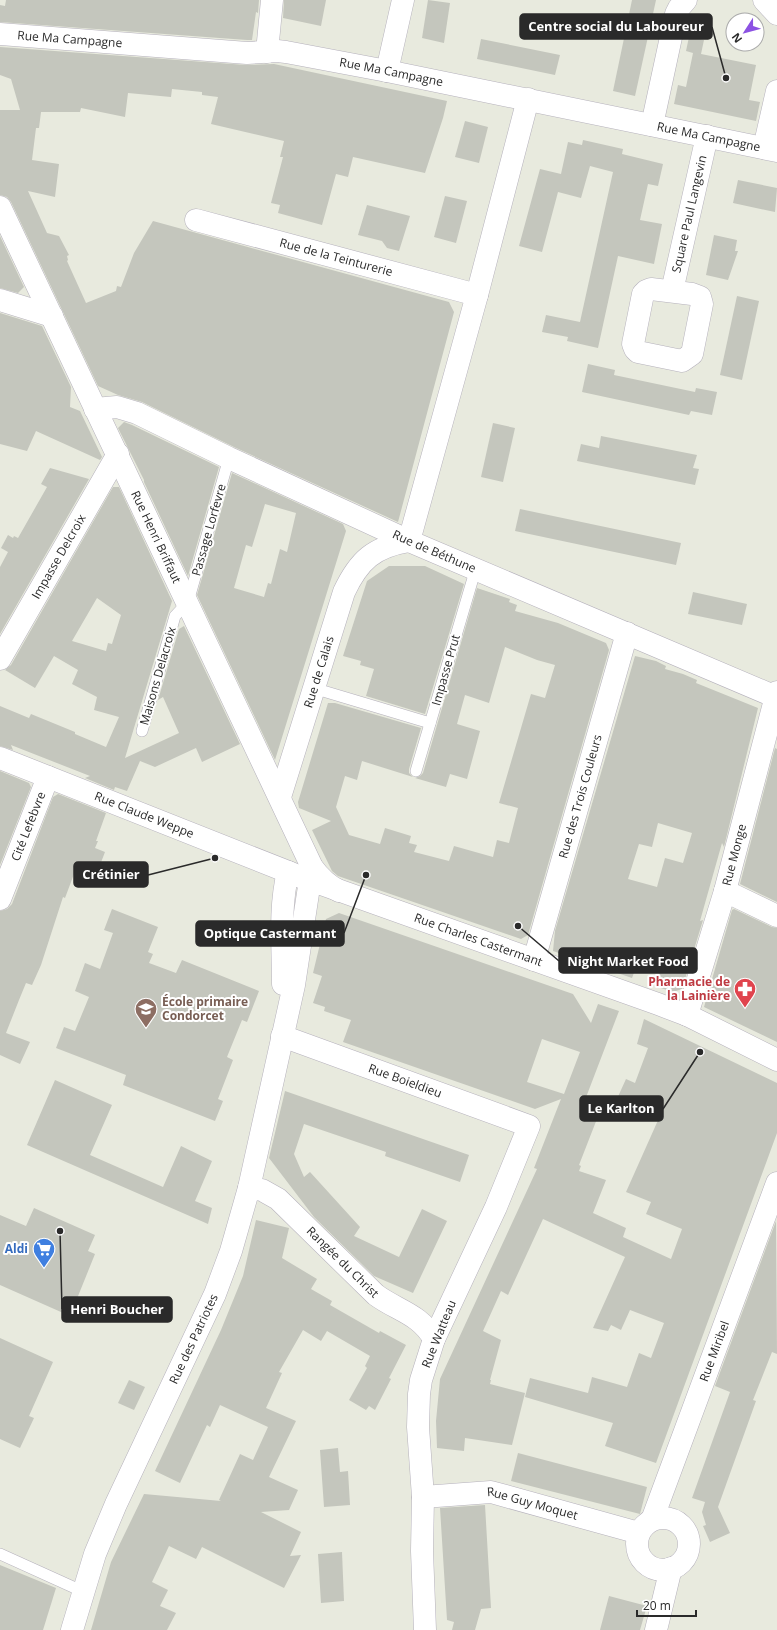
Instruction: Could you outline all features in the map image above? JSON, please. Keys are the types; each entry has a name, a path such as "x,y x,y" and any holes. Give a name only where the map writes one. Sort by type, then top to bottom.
{"street":[{"path":"267,52 272,0"},
{"path":"387,71 403,0"},
{"path":"652,125 676,14 686,0"},
{"path":"764,0 777,14"},
{"name":"Rue Ma Campagne","path":"0,34 247,53 286,52 528,99 770,150"},
{"path":"770,150 777,91"},
{"path":"409,541 477,295 528,99"},
{"name":"Square Paul Langevin","path":"672,291 707,136"},
{"name":"Rue Henri Briffaut","path":"0,207 280,797 297,834 312,874"},
{"name":"Rue de la Teinturerie","path":"196,220 477,295"},
{"path":"0,300 52,316"},
{"name":"Rue de Béthune","path":"95,409 117,407 136,413 229,458 409,541 776,695"},
{"name":"Impasse Delcroix","path":"0,659 118,454"},
{"path":"369,522 374,539 371,555"},
{"name":"Rue de Calais","path":"280,797 344,592 352,576 360,564 371,555 395,544 409,541"},
{"name":"Rue des Trois Couleurs","path":"534,960 627,633"},
{"name":"Rue Monge","path":"687,1015 725,891 776,695"},
{"name":"Rue Claude Weppe","path":"0,758 288,872"},
{"name":"Cité Lefebvre","path":"0,899 48,777"},
{"path":"251,857 278,862 289,859 296,849 297,834"},
{"path":"288,872 312,874"},
{"name":"Rue des Patriotes","path":"282,1036 283,913 284,892 288,872"},
{"name":"Rue Charles Castermant","path":"312,874 339,891 687,1015 777,1060"},
{"name":"Rue des Patriotes","path":"72,1630 96,1554 116,1504 222,1277 231,1251 249,1188 294,985 312,874"},
{"path":"725,891 777,916"},
{"name":"Rue Boieldieu","path":"282,1036 529,1126"},
{"name":"Rue Watteau","path":"425,1630 422,1551 423,1497 418,1427 418,1394 434,1339 496,1207 529,1126"},
{"name":"Rue Miribel","path":"671,1568 664,1570 652,1567 642,1559 637,1548 777,1183"},
{"name":"Rangée du Christ","path":"249,1188 262,1190 278,1199 376,1295 423,1323 434,1339"},
{"name":"Rue Guy Moquet","path":"423,1497 491,1492 646,1526"},
{"path":"646,1526 664,1518 680,1525 687,1535 687,1552 681,1562 671,1568 656,1630"}],"lane":[{"name":"Passage Lorfevre","path":"188,602 229,458"},
{"name":"Impasse Prut","path":"416,771 476,568"},
{"name":"Maisons Delacroix","path":"142,731 175,616 188,602"},
{"path":"313,688 430,723"},
{"path":"0,1554 84,1592"}],"building":[{"path":"6,0 259,0 258,13 256,12 252,40 247,40 0,22 0,5 5,6"},
{"path":"284,0 326,0 321,26 283,18"},
{"path":"428,0 450,3 444,43 422,38"},
{"path":"632,0 656,0 635,96 613,91"},
{"path":"689,37 704,40 701,54 756,65 749,100 760,102 756,121 674,104 678,85 686,87 693,53 686,51"},
{"path":"481,39 560,55 555,75 477,59"},
{"path":"0,47 246,65 274,64 447,101 425,173 353,157 348,177 336,174 322,225 278,213 280,205 271,203 283,157 280,157 284,141 211,124 218,97 202,95 202,92 172,89 171,97 128,93 125,117 81,108 80,112 41,112 39,128 36,128 32,160 59,164 55,197 28,191 47,233 59,236 69,255 67,256 67,261 86,303 116,291 117,286 121,287 134,253 153,221 449,302 454,312 398,522 234,447 142,402 118,395 98,386 11,202 7,197 0,195 0,110 20,110 11,79 0,75"},
{"path":"465,121 488,127 479,163 455,157"},
{"path":"583,140 623,149 622,154 663,164 658,186 648,184 640,220 662,224 654,264 618,256 598,348 567,341 568,337 542,332 546,315 580,322 613,172 590,166 581,198 558,192 542,252 519,246 540,169 561,174 568,142 582,145"},
{"path":"738,180 777,188 775,212 733,203"},
{"path":"445,196 467,201 456,243 434,237"},
{"path":"367,205 410,216 399,251 387,248 382,241 358,235"},
{"path":"714,235 737,240 735,251 738,251 728,280 706,275"},
{"path":"0,236 24,287 18,293 0,288"},
{"path":"737,296 759,301 742,380 720,375"},
{"path":"0,313 42,326 71,387 70,407 80,411 102,457 100,460 36,431 27,451 0,444"},
{"path":"588,364 615,370 614,375 695,392 696,388 717,392 712,415 691,411 689,415 582,392"},
{"path":"124,422 219,467 188,576 144,480 118,428"},
{"path":"493,423 515,428 503,482 481,477"},
{"path":"601,436 697,455 693,468 699,469 695,485 577,461 581,444 599,448"},
{"path":"50,468 89,479 0,634 0,567 8,552 1,548 8,535 13,538 14,536 18,538 47,487 41,484"},
{"path":"232,473 343,524 346,531 275,760 197,595","holes":["265,504 296,513 287,552 280,549 271,584 268,583 264,597 234,588 246,545 252,547"]},
{"path":"113,487 119,487 172,601 125,758 179,733 163,697 158,700 179,629 184,626 240,744 202,762 196,748 155,767 140,761 127,791 115,787 114,790 85,778 90,776 11,745 13,750 0,746 0,706 29,718 31,714 75,732 75,734 106,747 119,717 94,710 97,697 72,684 78,670 54,656 35,688 5,670 11,665","holes":["97,598 121,615 112,644 108,643 106,651 72,641"]},
{"path":"520,509 681,543 676,565 515,531"},
{"path":"389,566 425,566 464,584 425,714 366,696 374,669 360,665 361,661 343,656 367,581"},
{"path":"477,588 510,599 509,602 517,605 515,611 558,623 606,643 609,650 528,935 521,939 338,876 332,871 312,830 331,821 299,808 298,802 328,703 335,703 421,728 409,769 409,773 413,777 362,761 357,780 345,776 336,807 349,835 380,844 385,828 411,836 409,843 417,845 414,852 449,861 454,846 493,857 497,840 509,843 518,808 499,803 531,694 545,698 555,665 537,660 505,647 489,703 465,695 457,724 480,731 467,779 450,774 446,787 415,778 423,773"},
{"path":"693,592 747,604 742,625 688,614"},
{"path":"635,656 656,661 666,666 665,669 683,674 697,680 696,683 758,708 724,847 722,843 700,921 703,920 682,989 673,992 655,986 660,970 638,962 632,978 553,951 555,931","holes":["658,823 692,833 683,863 665,858 657,887 628,879 639,844 652,847"]},
{"path":"775,748 777,749 777,902 740,884"},
{"path":"0,771 29,783 31,787 0,865"},
{"path":"58,794 106,813 95,848 105,852 95,878 83,873 81,877 74,874 65,898 63,897 41,965 32,985 26,983 19,1000 6,1033 30,1042 20,1064 0,1055 0,911 7,909 12,904 53,797"},
{"path":"112,909 158,927 148,952 153,954 149,963 176,973 182,960 259,991 247,1022 242,1020 227,1057 233,1060 218,1099 223,1101 215,1121 123,1085 126,1075 56,1048 64,1027 75,1031 89,997 75,991 85,963 100,969 113,933 104,930"},
{"path":"734,909 777,928 777,1042 704,1007 732,910"},
{"path":"339,913 573,994 591,1023 598,1004 619,1011 585,1100 602,1106 579,1165 581,1166 579,1171 606,1180 593,1213 626,1228 623,1237 671,1259 682,1229 646,1214 651,1202 626,1192 659,1118 616,1101 626,1079 635,1083 648,1048 637,1044 644,1019 777,1083 777,1133 656,1463 605,1446 613,1423 525,1397 530,1378 588,1393 592,1377 627,1387 639,1353 651,1358 664,1323 630,1310 621,1330 611,1325 608,1331 593,1328 625,1257 543,1219 508,1295 501,1291 483,1331 501,1340 490,1384 525,1393 512,1445 465,1438 464,1451 437,1448 436,1421 440,1379 537,1169 534,1168 561,1099 535,1109 343,1042 351,1020 324,1011 325,1007 313,1003 322,976 313,973 326,919","holes":["542,1039 580,1052 564,1094 527,1082"]},
{"path":"55,1080 112,1105 90,1155 163,1187 181,1146 212,1161 195,1201 212,1208 208,1224 27,1145"},
{"path":"285,1091 469,1155 460,1182 385,1156 386,1152 304,1124 294,1154 304,1177 310,1172 360,1227 354,1236 399,1257 422,1209 447,1221 413,1293 374,1276 314,1217 269,1158"},
{"name":"Aldi","path":"34,1208 95,1235 88,1251 95,1254 70,1316 0,1285 0,1215 26,1226"},
{"path":"256,1220 289,1228 282,1258 317,1279 311,1289 332,1301 330,1305 379,1333 380,1331 406,1345 375,1410 369,1406 366,1410 349,1400 367,1368 365,1366 370,1356 327,1331 321,1341 303,1330 279,1372 282,1373 266,1408 296,1421 269,1477 298,1490 289,1510 261,1512 301,1532 290,1556 301,1555 284,1588 202,1547 196,1559 169,1546 152,1582 168,1590 160,1606 176,1613 167,1630 91,1630 111,1562 144,1494 221,1501 219,1500 240,1454 253,1460 268,1427 220,1405 210,1427 207,1425 180,1483 155,1471 221,1330 243,1276"},
{"path":"776,1221 777,1354 772,1352 753,1400 756,1401 718,1507 730,1533 710,1542 703,1526 706,1525 702,1512 705,1502 692,1498 730,1392 715,1386"},
{"path":"0,1338 53,1362 29,1416 34,1418 20,1448 0,1439"},
{"path":"129,1380 145,1387 134,1410 118,1403"},
{"path":"338,1448 340,1472 348,1471 350,1505 324,1507 320,1450"},
{"path":"518,1453 647,1487 640,1514 511,1481"},
{"path":"485,1505 491,1608 481,1609 475,1630 452,1630 454,1622 447,1620 440,1508"},
{"path":"342,1552 344,1601 321,1603 318,1554"},
{"path":"0,1565 56,1588 43,1630 0,1630"},
{"path":"609,1596 647,1606 640,1630 600,1630"}],"place":[{"name":"Centre social du Laboureur","path":"726,78"},
{"name":"Crétinier","path":"215,858"},
{"name":"Optique Castermant","path":"366,875"},
{"name":"Night Market Food","path":"518,926"},
{"name":"Pharmacie de la Lainière","path":"745,1008"},
{"name":"École primaire Condorcet","path":"146,1028"},
{"name":"Le Karlton","path":"700,1052"},
{"name":"Henri Boucher","path":"60,1231"},
{"name":"Aldi","path":"44,1268"}]}
